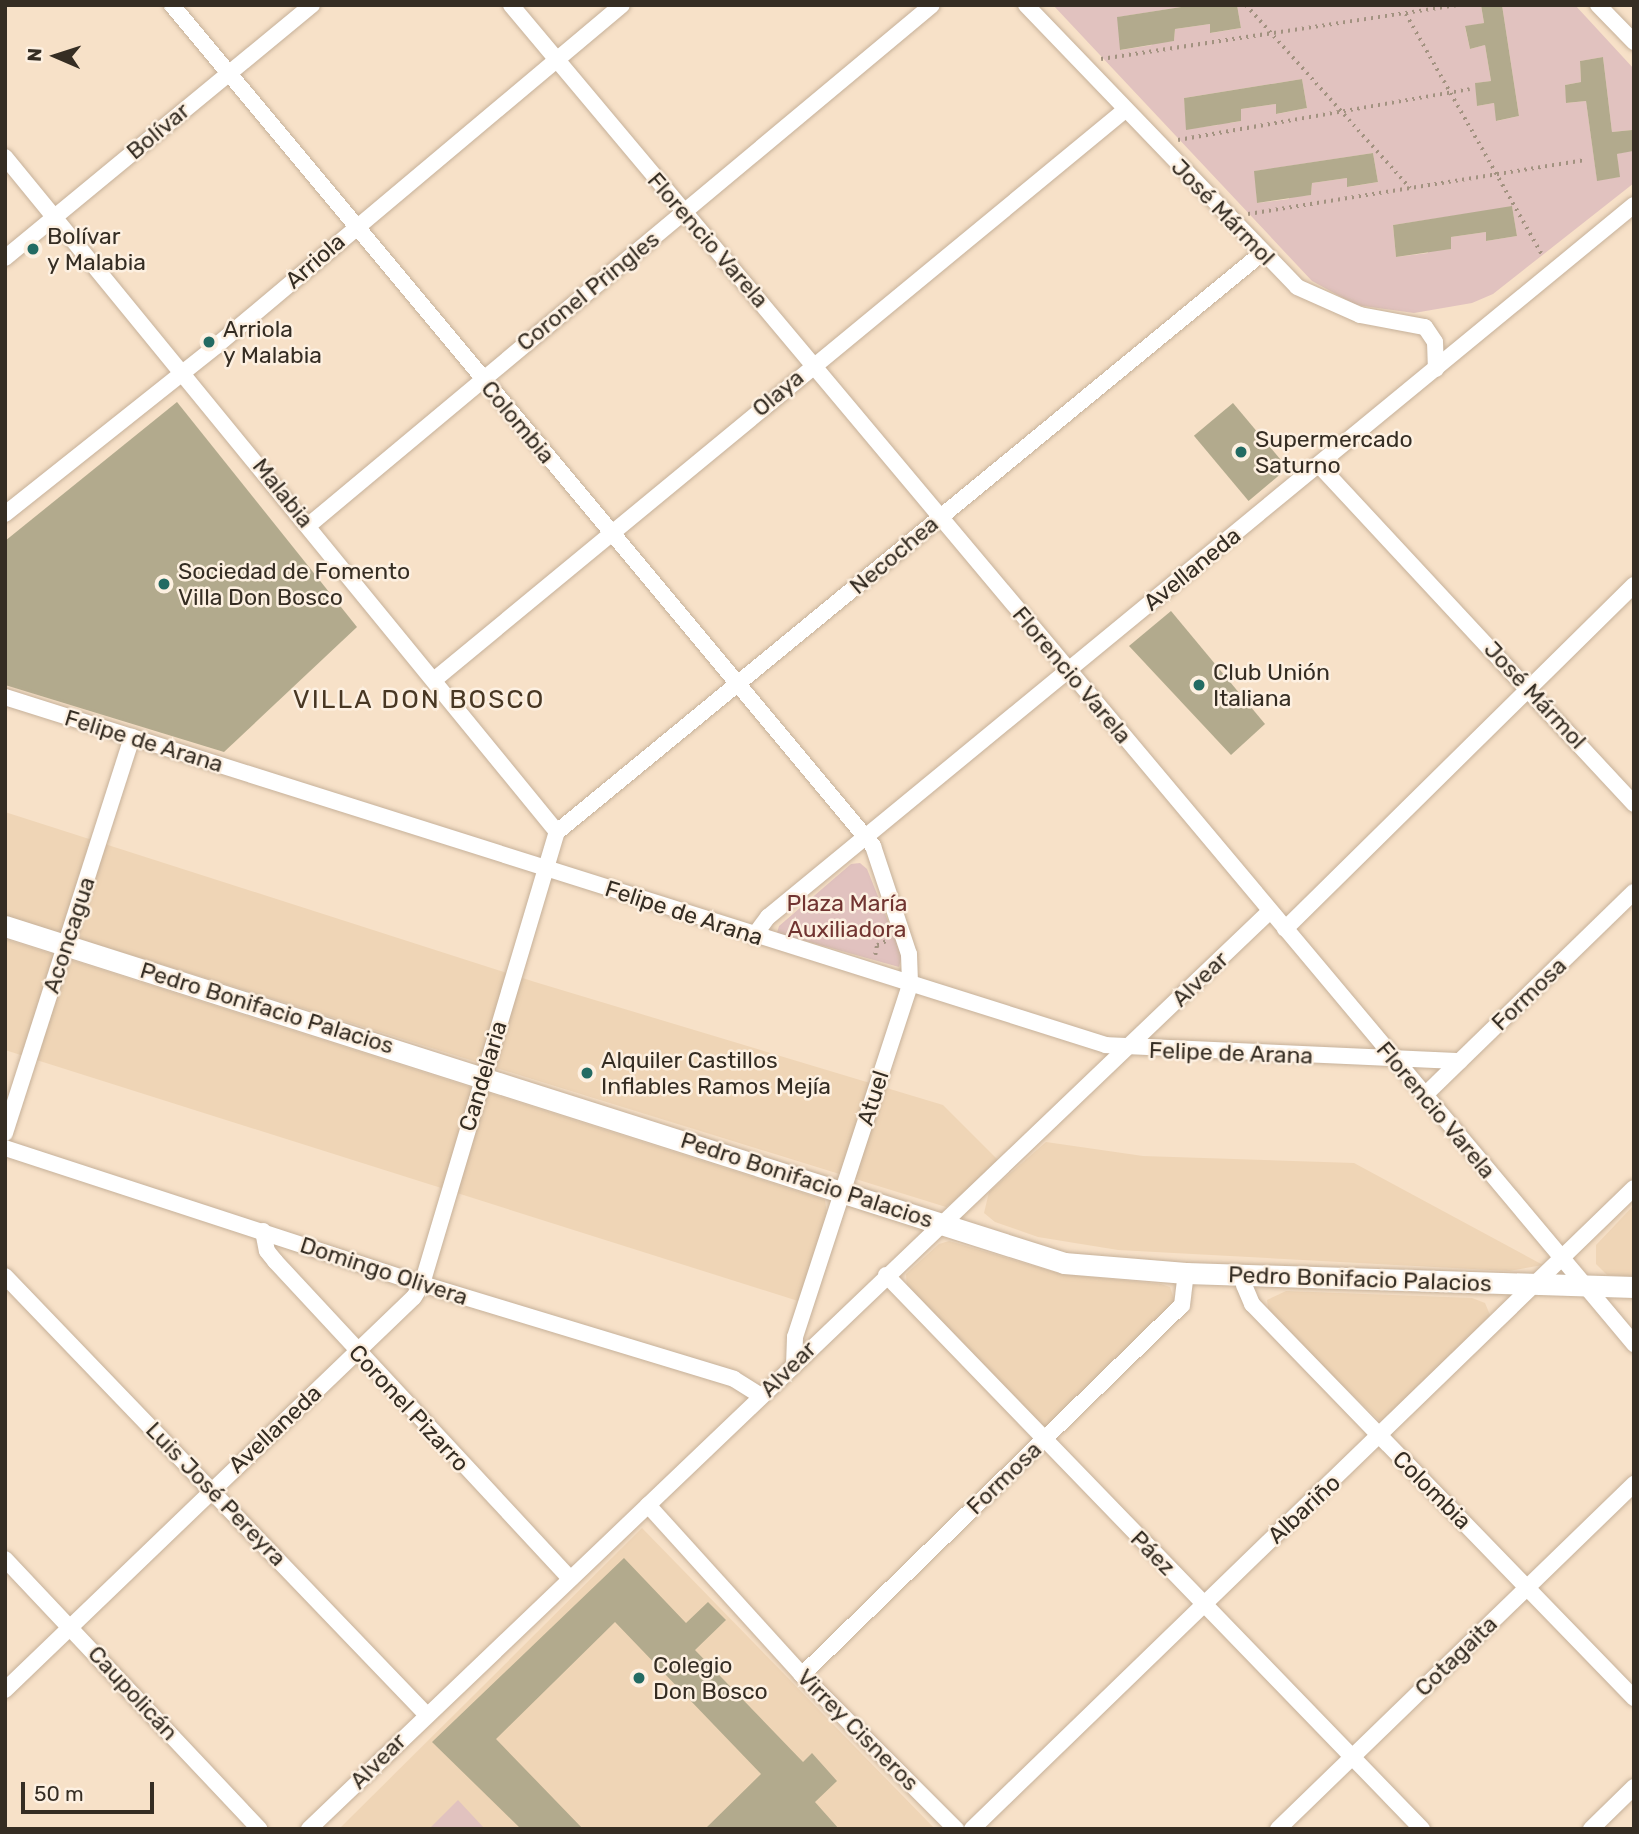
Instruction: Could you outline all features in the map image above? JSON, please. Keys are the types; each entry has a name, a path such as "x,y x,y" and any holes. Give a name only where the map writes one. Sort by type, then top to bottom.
{"street":[{"name":"Colombia","path":"172,5 736,686 866,836"},
{"name":"Bolívar","path":"5,258 312,5"},
{"name":"Florencio Varela","path":"511,5 554,60 942,515 1560,1261 1634,1344"},
{"name":"Arriola","path":"5,514 184,372 622,5"},
{"name":"Coronel Pringles","path":"309,525 932,5"},
{"name":"José Mármol","path":"1026,5 1261,254 1297,287 1335,307 1425,327 1435,342 1436,369"},
{"path":"1598,5 1634,42"},
{"name":"Olaya","path":"433,680 813,363 1125,110"},
{"name":"Malabia","path":"5,157 184,372 557,832"},
{"name":"Avellaneda","path":"754,936 768,917 1634,205"},
{"name":"Necochea","path":"557,832 1261,254"},
{"name":"José Mármol","path":"1319,465 1634,804"},
{"path":"1285,929 1634,585"},
{"name":"Felipe de Arana","path":"5,698 910,985 1127,1049 1460,1061"},
{"name":"Aconcagua","path":"5,1133 132,737"},
{"path":"547,870 557,832"},
{"name":"Atuel","path":"794,1362 795,1337 910,985 909,954 866,836"},
{"name":"Candelaria","path":"422,1284 547,870"},
{"name":"Formosa","path":"1425,1095 1634,892"},
{"name":"Alvear","path":"309,1829 425,1713 648,1505 794,1362 1269,912"},
{"name":"Pedro Bonifacio Palacios","path":"5,926 483,1076 1063,1263 1186,1273 1634,1287"},
{"name":"Domingo Olivera","path":"5,1148 422,1284 734,1379 761,1396"},
{"name":"Albariño","path":"972,1829 1380,1437 1634,1188"},
{"name":"Coronel Pizarro","path":"262,1231 267,1251 356,1353 569,1577"},
{"name":"Formosa","path":"802,1675 1182,1305 1186,1273"},
{"name":"Páez","path":"886,1275 1042,1441 1422,1829"},
{"name":"Colombia","path":"1246,1275 1244,1285 1252,1304 1634,1698"},
{"name":"Luis José Pereyra","path":"5,1276 425,1713"},
{"name":"Avellaneda","path":"5,1690 356,1353 422,1284"},
{"name":"Cotagaita","path":"1278,1829 1634,1484"},
{"name":"Virrey Cisneros","path":"648,1505 802,1675 956,1829"},
{"name":"Caupolicán","path":"5,1559 259,1829"},
{"path":"1591,1829 1634,1787"}],"path":[{"path":"1246,5 1410,188"},
{"path":"1100,60 1459,5"},
{"path":"1406,13 1494,174 1543,256"},
{"path":"1176,140 1469,89"},
{"path":"1246,214 1584,160"},
{"path":"875,962 877,945 895,938"}],"shaded area":[{"path":"5,812 535,982 943,1105 1001,1163 946,1207 5,916"},
{"path":"5,939 825,1200 827,1214 798,1301 5,1050"},
{"path":"1046,1142 1143,1156 1354,1163 1543,1265 1509,1271 1118,1250 1038,1237 995,1222 984,1213 989,1192"},
{"path":"1634,1205 1634,1277 1607,1275 1596,1264 1596,1245"},
{"path":"949,1241 1061,1274 1161,1284 1170,1287 1176,1305 1050,1427 1040,1426 907,1288 906,1274 939,1244"},
{"path":"1286,1291 1472,1298 1485,1303 1490,1315 1488,1323 1387,1421 1379,1420 1269,1315 1267,1300"},
{"name":"Colegio Don Bosco","path":"642,1528 935,1829 339,1829"}],"green space":[{"path":"1053,5 1194,5 1118,17 1121,50 1152,45 1151,34 1163,34 1164,42 1174,41 1175,29 1210,24 1211,33 1241,28 1237,5 1481,5 1484,23 1465,27 1470,49 1485,45 1491,81 1476,83 1477,106 1494,103 1497,121 1519,116 1502,5 1575,5 1634,69 1634,183 1493,294 1472,303 1414,313 1356,305 1312,281","holes":["1603,57 1612,132 1632,130 1633,150 1617,154 1619,177 1597,180 1586,101 1567,103 1565,85 1581,82 1580,61","1302,79 1307,108 1277,114 1276,104 1241,109 1241,121 1230,123 1229,114 1217,114 1218,125 1187,129 1184,98","1373,153 1378,182 1348,187 1347,178 1312,183 1311,195 1301,196 1300,187 1288,188 1289,199 1257,203 1255,171","1512,207 1517,236 1486,241 1486,232 1451,237 1450,249 1440,250 1439,241 1427,242 1428,253 1396,257 1393,225"]},
{"name":"Plaza María Auxiliadora","path":"860,863 867,869 902,956 899,967 777,933 779,926 851,864"},
{"path":"458,1800 485,1829 429,1829"}],"building":[{"path":"1194,5 1237,5 1241,28 1210,33 1210,24 1175,29 1174,41 1120,50 1117,17"},
{"path":"1481,5 1502,5 1519,116 1496,121 1494,103 1477,106 1475,83 1491,81 1485,45 1470,49 1465,26 1484,23"},
{"path":"1603,57 1612,132 1632,130 1633,151 1617,154 1620,177 1597,181 1586,101 1566,103 1565,85 1581,82 1580,61"},
{"path":"1302,79 1307,108 1276,114 1276,104 1241,109 1241,121 1186,130 1184,98"},
{"path":"1373,153 1378,182 1347,187 1347,178 1312,183 1311,195 1257,203 1254,171"},
{"path":"1512,206 1517,236 1486,241 1486,232 1451,237 1451,249 1396,257 1393,225"},
{"name":"Sociedad de Fomento Villa Don Bosco","path":"177,402 357,627 224,752 5,685 5,541"},
{"name":"Supermercado Saturno","path":"1233,403 1288,468 1249,501 1194,436"},
{"name":"Club Unión Italiana","path":"1171,611 1265,724 1231,755 1129,646"},
{"name":"Colegio Don Bosco","path":"624,1558 686,1623 708,1602 726,1620 695,1650 803,1762 812,1753 837,1781 815,1802 839,1829 705,1829 761,1774 615,1622 496,1739 583,1829 521,1829 432,1742"}],"place":[{"name":"Bolívar y Malabia","path":"33,249"},
{"name":"Arriola y Malabia","path":"209,342"},
{"name":"Supermercado Saturno","path":"1241,452"},
{"name":"Sociedad de Fomento Villa Don Bosco","path":"164,584"},
{"name":"Club Unión Italiana","path":"1199,685"},
{"name":"Alquiler Castillos Inflables Ramos Mejía","path":"587,1073"},
{"name":"Colegio Don Bosco","path":"639,1678"}],"district":[{"name":"VILLA DON BOSCO","path":"419,700"}]}
